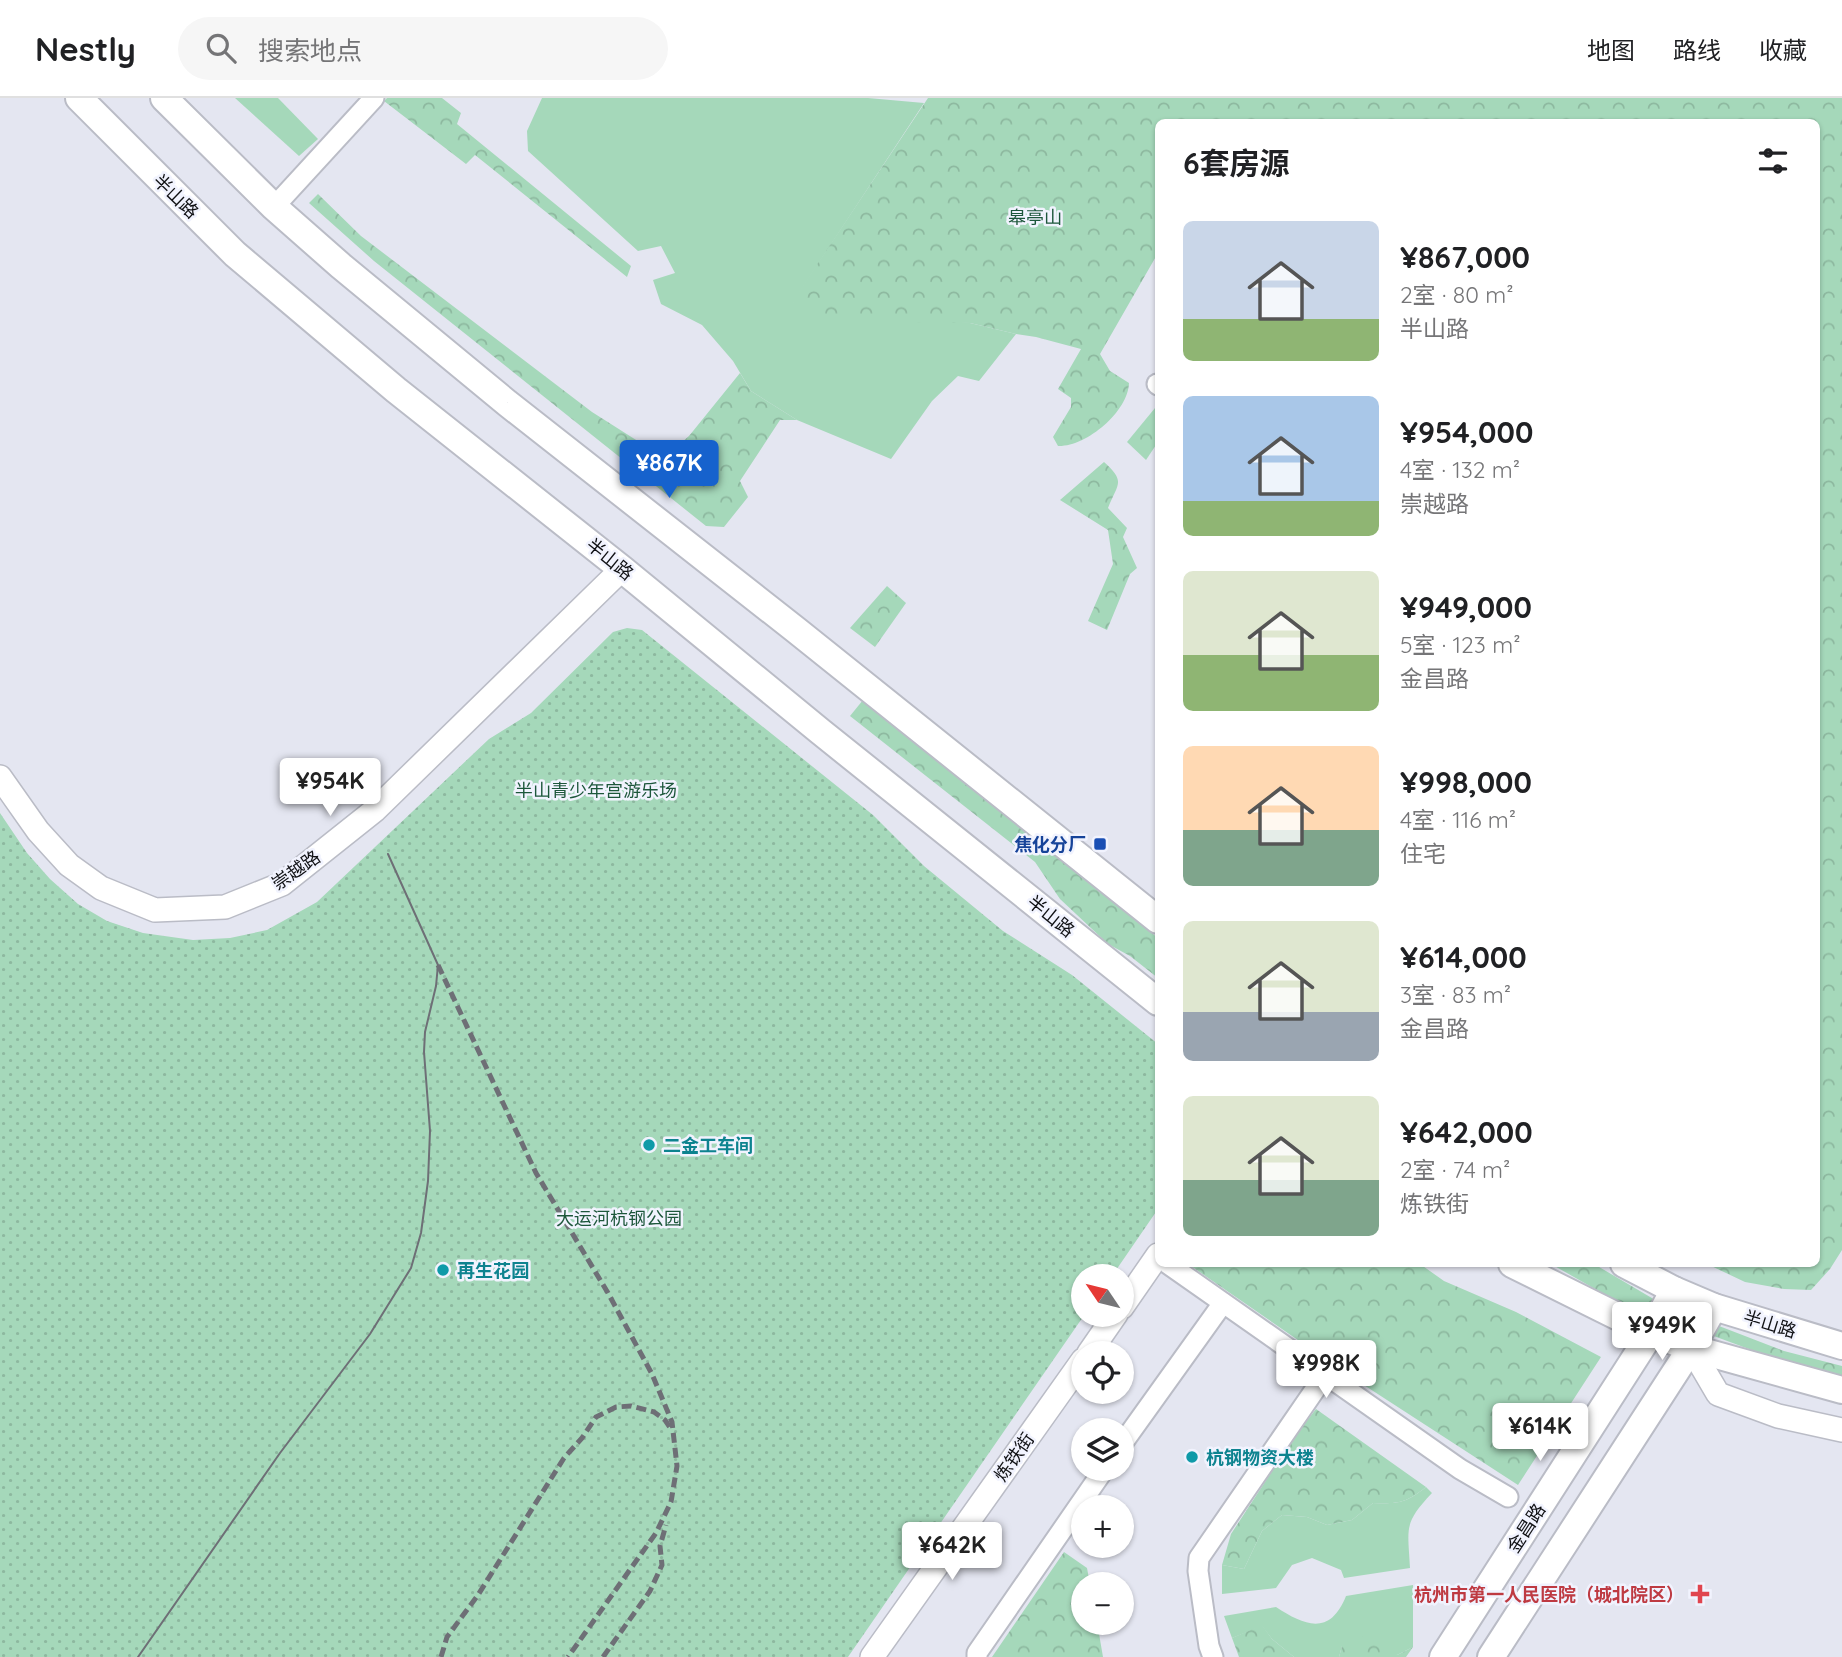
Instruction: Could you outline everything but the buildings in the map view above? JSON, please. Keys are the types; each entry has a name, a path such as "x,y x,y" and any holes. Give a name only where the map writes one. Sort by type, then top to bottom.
{"main road":[{"name":"半山路","path":"79,98 235,254 396,390 1155,1000"},
{"path":"163,98 274,207 341,266 507,402 1155,918"},
{"path":"1518,1267 1651,1333 1691,1349 1842,1390"},
{"name":"半山路","path":"1630,1267 1714,1307 1842,1346"},
{"name":"金昌路","path":"1443,1657 1651,1333 1674,1290"},
{"path":"1492,1657 1691,1349 1714,1307"}],"street":[{"path":"274,207 374,98"},
{"name":"崇越路","path":"0,777 38,831 69,865 101,888 155,910 225,908 282,884 375,810 622,569"},
{"path":"1134,1290 1155,1260"},
{"path":"1172,1267 1460,1469 1508,1497"},
{"path":"1134,1427 1223,1303"},
{"path":"1691,1349 1718,1394 1778,1416 1842,1430"},
{"path":"1213,1657 1198,1571 1199,1558 1325,1375"},
{"name":"炼铁街","path":"872,1657 1071,1377"},
{"path":"977,1657 977,1653 1096,1481"}],"green space":[{"path":"235,98 278,98 318,139 299,156"},
{"path":"387,98 442,98 461,113 457,124 631,266 627,277 475,155 466,164 384,101"},
{"path":"542,98 868,98 924,103 793,302 970,323 1016,334 979,381 958,376 932,401 891,459 797,420 751,391 733,361 702,325 661,304 653,280 675,273 661,246 638,251 528,151 527,131"},
{"name":"皋亭山","path":"928,98 1842,98 1842,1250 1830,1269 1811,1290 1784,1289 1745,1282 1713,1267 1820,1267 1820,119 1155,119 1155,258 1100,354 1110,371 1129,383 1127,394 1104,426 1081,441 1069,445 1058,446 1053,437 1071,407 1071,398 1058,389 1081,349 970,323 830,321 792,302"},
{"path":"318,194 361,236 592,412 644,445 671,452 689,436 740,373 751,391 797,420 780,420 740,481 748,497 724,527 706,526 374,261 309,203"},
{"path":"1155,408 1155,446 1146,460 1127,442"},
{"path":"1104,462 1118,479 1108,508 1127,528 1123,537 1137,568 1130,574 1107,630 1088,621 1113,564 1108,530 1060,500"},
{"path":"887,586 906,603 875,647 850,628"},
{"name":"大运河杭钢公园","path":"627,628 642,630 873,815 924,866 1003,931 1072,975 1155,1042 1155,1213 1120,1264 1071,1264 1071,1327 1076,1327 848,1657 0,1657 0,813 27,853 50,879 78,904 107,921 143,933 193,940 230,938 267,930 317,902 489,739 531,713 613,632"},
{"path":"863,700 1155,936 1155,976 1130,956 1108,944 1060,899 1035,862 850,716"},
{"path":"1192,1267 1424,1267 1444,1281 1516,1312 1601,1357 1518,1485 1350,1376"},
{"path":"1556,1267 1599,1267 1662,1304 1784,1351 1842,1366 1842,1380 1822,1376 1611,1298"},
{"path":"1316,1409 1426,1487 1407,1499 1395,1503 1373,1503 1352,1520 1327,1525 1307,1517 1282,1515 1262,1531 1244,1569 1222,1565 1231,1534 1295,1436"},
{"path":"1426,1487 1432,1493 1416,1512 1409,1527 1410,1568 1344,1578 1341,1570 1312,1558 1292,1565 1276,1588 1222,1594 1222,1565 1244,1569 1262,1531 1282,1515 1307,1517 1327,1525 1352,1520 1373,1503 1395,1503 1407,1499"},
{"path":"1064,1552 1087,1568 1088,1572 1071,1572 1071,1635 1099,1635 1103,1657 992,1657"},
{"path":"1413,1585 1413,1647 1397,1655 1342,1646 1339,1657 1294,1657 1272,1639 1262,1626 1232,1638 1224,1616 1276,1607 1297,1619 1316,1624 1332,1617 1340,1609 1346,1596"},
{"path":"1262,1625 1272,1639 1294,1657 1239,1657 1232,1638"},
{"path":"1375,1631 1397,1655 1413,1647 1406,1657 1339,1657 1342,1646"}],"tram line":[{"path":"138,1657 280,1453 370,1334 411,1268 421,1233 428,1181 430,1131 424,1052 425,1032 438,965 388,854"}],"railway":[{"path":"438,965 536,1173 608,1293 652,1374 672,1422 677,1466 671,1502 656,1533 568,1657"},
{"path":"441,1657 447,1637 478,1595 564,1458 596,1417 616,1407 631,1406 654,1412 665,1420 671,1429"},
{"path":"603,1657 650,1591 662,1565 660,1546 666,1525"}],"place":[{"name":"焦化分厂","path":"1100,844"},
{"name":"二金工车间","path":"649,1145"},
{"name":"再生花园","path":"443,1270"},
{"name":"杭钢物资大楼","path":"1192,1457"},
{"name":"杭州市第一人民医院（城北院区）","path":"1700,1594"}],"park label":[{"name":"半山青少年宫游乐场","path":"596,790"}]}
